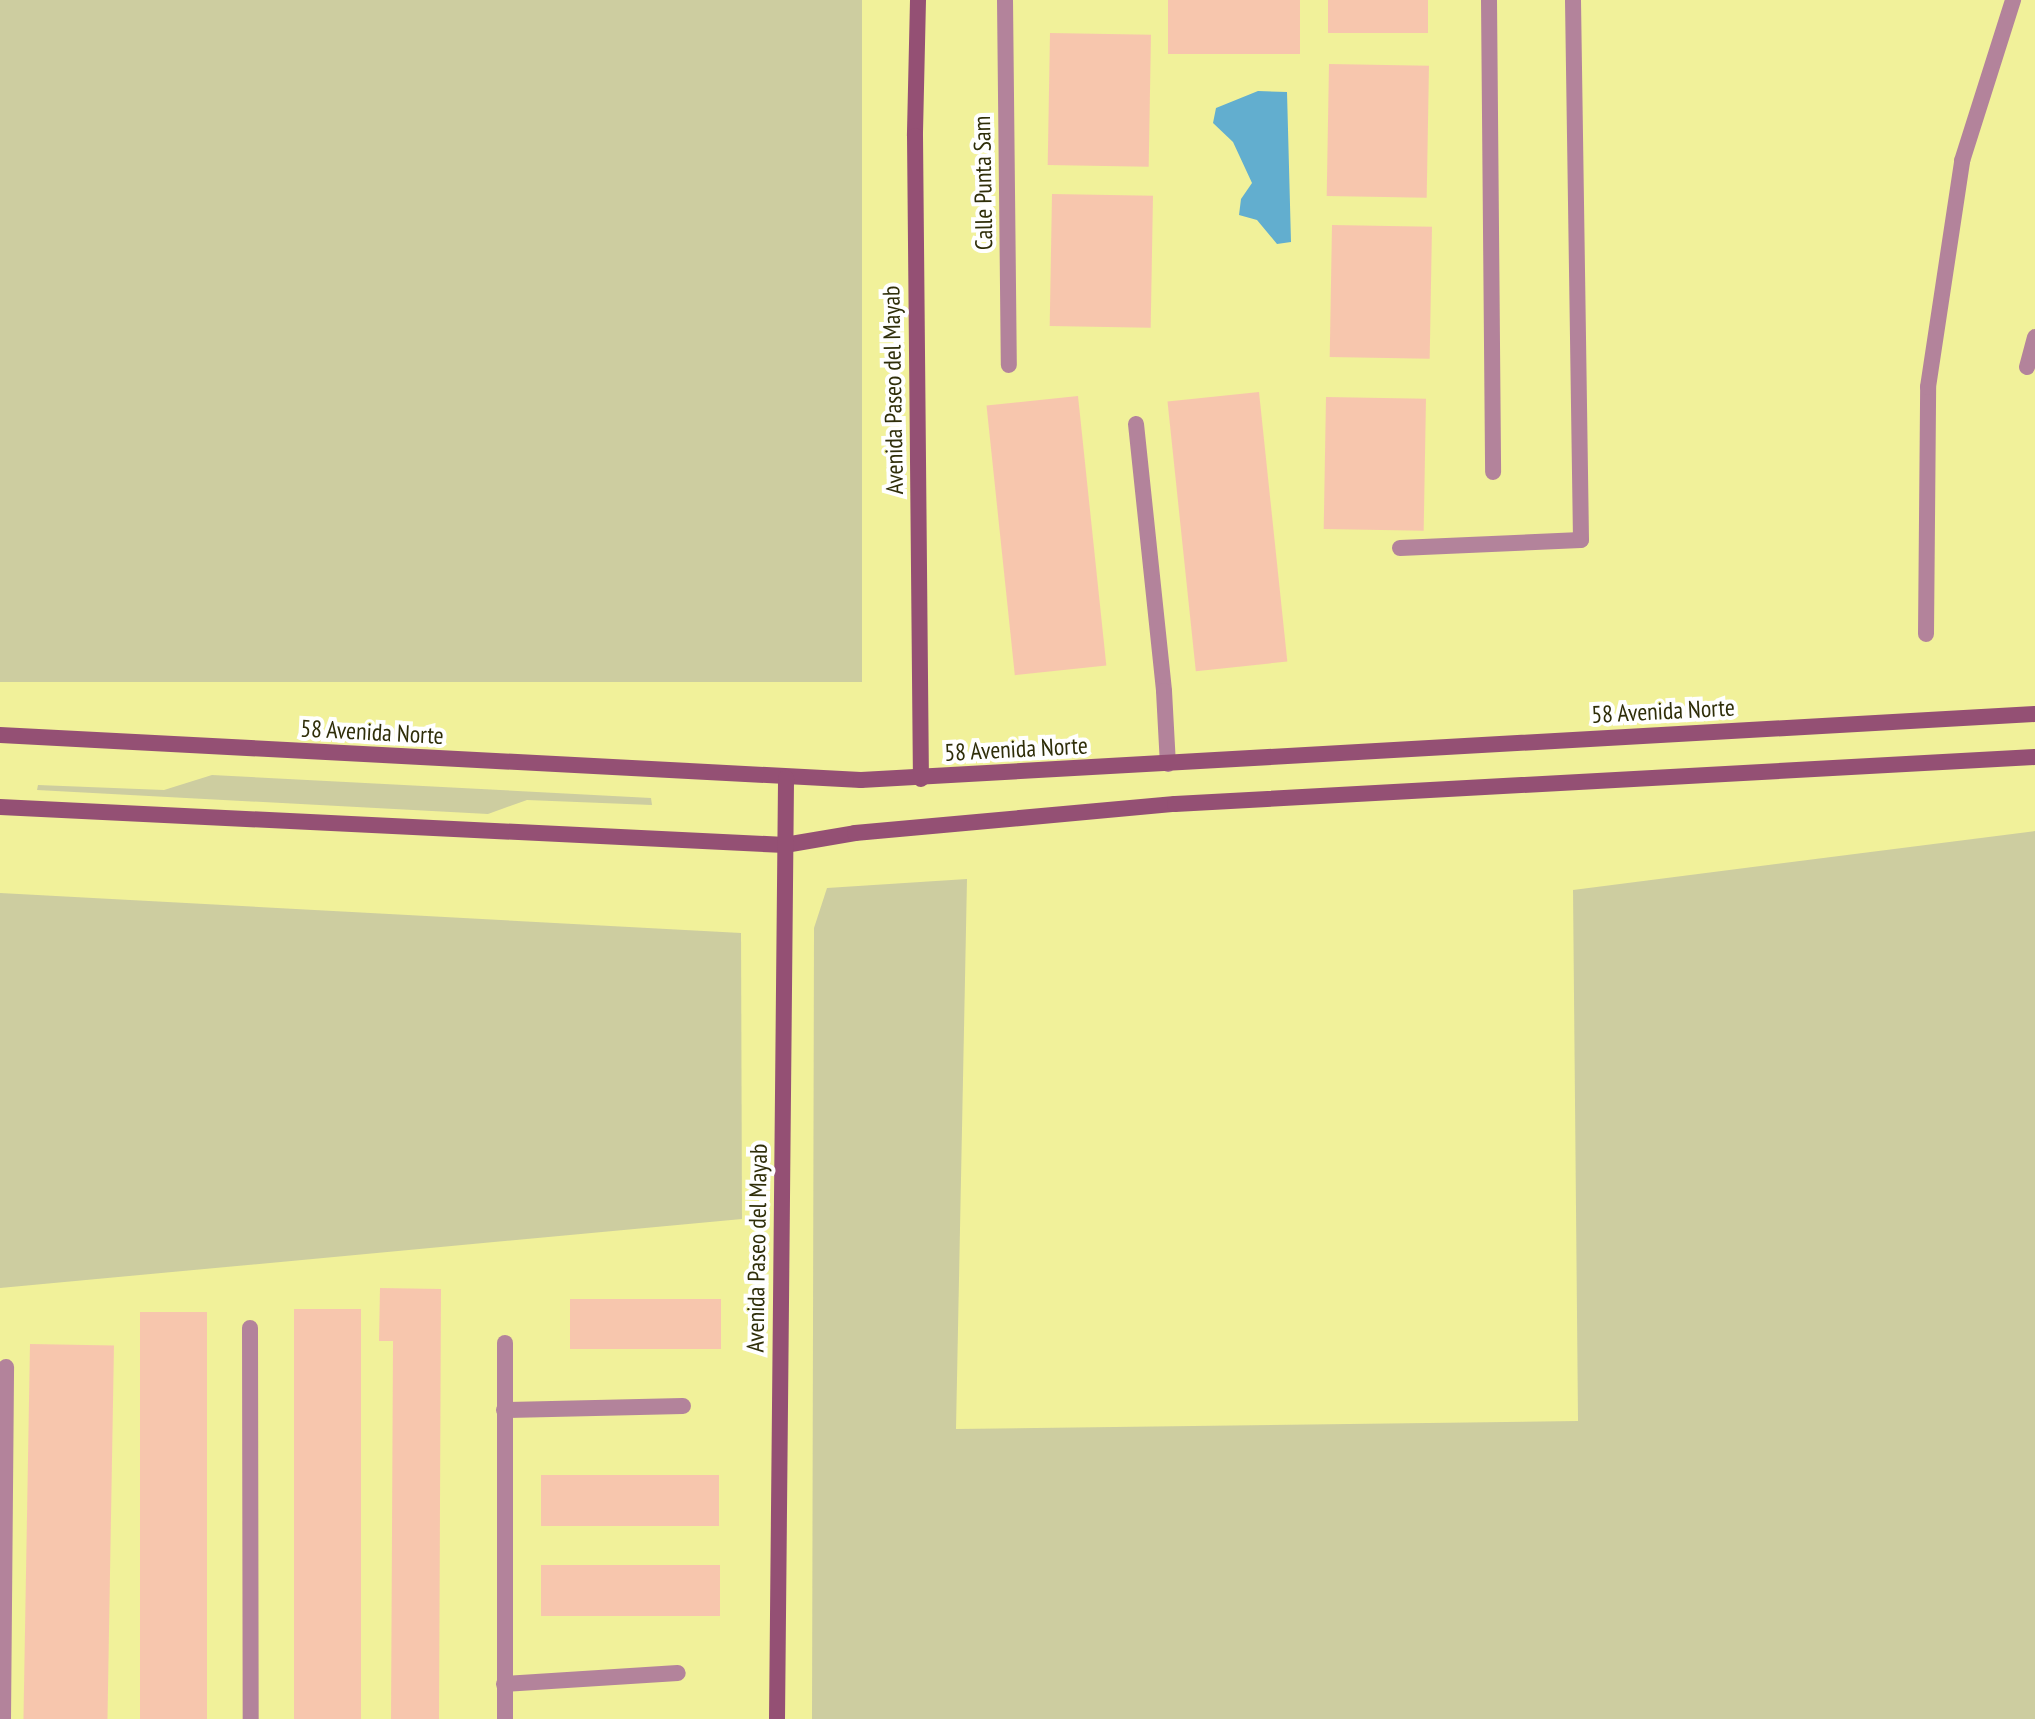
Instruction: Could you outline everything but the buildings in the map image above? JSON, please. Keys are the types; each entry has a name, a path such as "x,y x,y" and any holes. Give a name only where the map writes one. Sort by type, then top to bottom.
{"main road":[{"name":"Avenida Paseo del Mayab","path":"918,0 915,152 921,779"},
{"name":"58 Avenida Norte","path":"0,735 786,778 921,779 2035,714"},
{"path":"0,807 785,845 855,833 1175,804 2035,757"},
{"name":"Avenida Paseo del Mayab","path":"777,1719 786,778"}],"street":[{"name":"Calle Punta Sam","path":"1005,0 1009,365"},
{"path":"1489,0 1493,472"},
{"path":"1400,548 1581,540 1573,0"},
{"path":"1926,634 1928,387 1962,161 2013,0"},
{"path":"2027,367 2035,337"},
{"path":"1136,424 1164,691 1168,764"},
{"path":"250,1328 251,1719"},
{"path":"505,1343 505,1719"},
{"path":"3,1719 6,1367"},
{"path":"504,1410 683,1406"},
{"path":"504,1684 678,1673"}],"green space":[{"path":"0,0 862,0 862,682 0,682"},
{"path":"212,775 651,798 652,805 527,800 488,814 37,790 38,785 164,790"},
{"path":"2035,831 2035,1719 812,1719 814,928 827,888 967,879 956,1429 1578,1421 1573,890"},
{"path":"0,893 741,933 742,1219 0,1288"}],"water":[{"path":"1258,91 1287,92 1291,242 1277,244 1257,220 1239,215 1241,199 1252,183 1233,142 1213,123 1216,108"}]}
